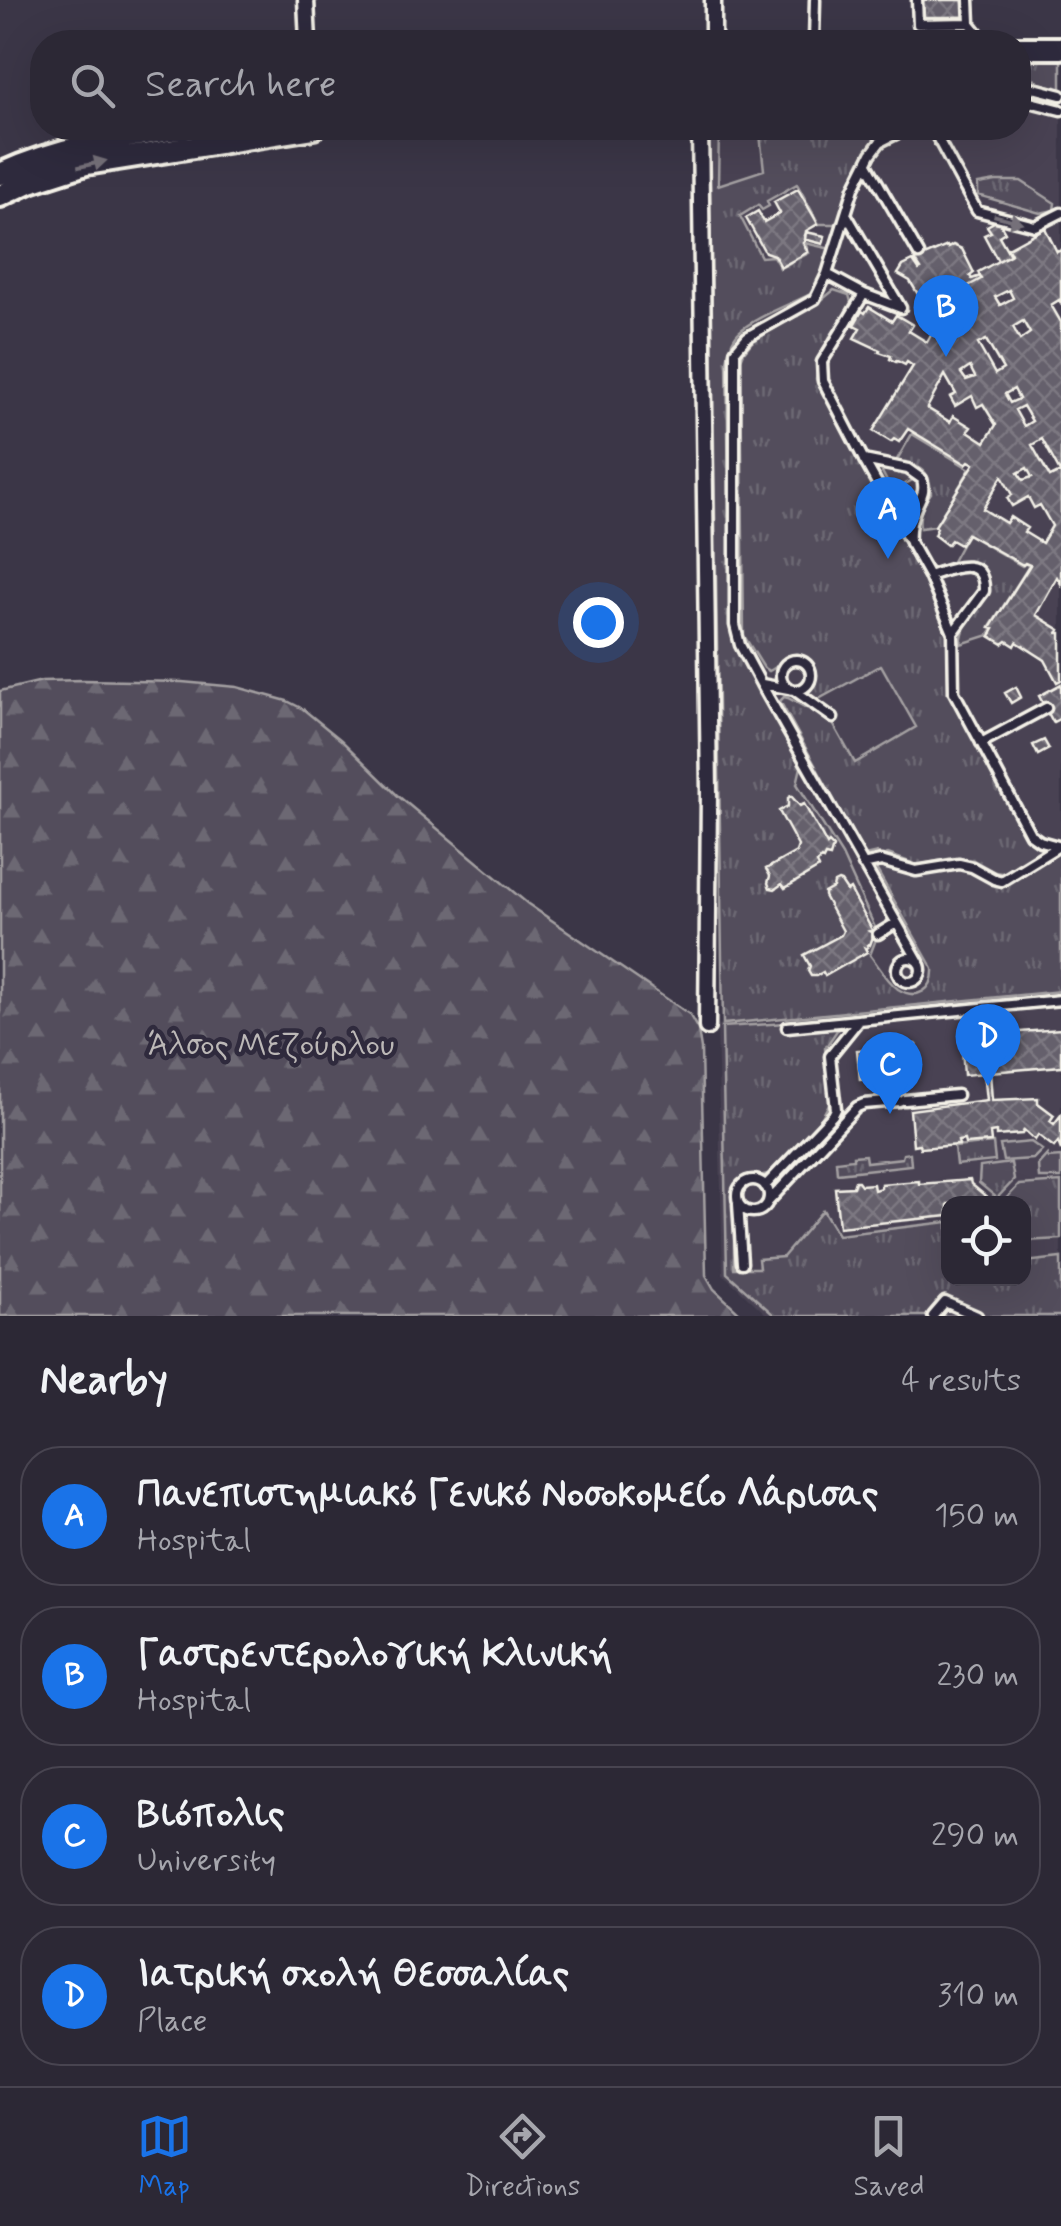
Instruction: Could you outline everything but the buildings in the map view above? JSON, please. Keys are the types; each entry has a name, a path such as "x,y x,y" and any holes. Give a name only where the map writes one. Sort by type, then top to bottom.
{"street":[{"path":"306,0 307,30"},
{"path":"713,0 713,30"},
{"path":"1031,48 1061,48"},
{"path":"0,174 80,146 115,140"},
{"path":"0,196 86,164 237,140"},
{"path":"700,140 709,791 707,1027"}],"lane":[{"path":"814,30 815,0"},
{"path":"918,0 918,24 970,24"},
{"path":"969,0 970,24 975,30"},
{"path":"1031,87 1061,95"},
{"path":"1031,101 1061,110"},
{"path":"884,140 870,154 854,188 827,274 815,298 746,337 735,352 736,626 740,645 919,962"},
{"path":"939,140 977,211 1035,226 1061,213"},
{"path":"867,164 918,254"},
{"path":"827,274 901,308 846,214"},
{"path":"824,240 836,243"},
{"path":"864,294 822,362 823,381 928,576 953,633 954,692 1030,834 1040,841 1060,845"},
{"path":"864,460 908,468 922,478 923,495 909,528 910,544"},
{"path":"928,576 973,567 985,583 953,633"},
{"path":"762,684 794,690 833,718"},
{"path":"982,743 1046,708"},
{"path":"863,865 880,861 916,871 960,864 1002,881 1060,845"},
{"path":"878,934 896,923"},
{"path":"787,1026 1061,1000"},
{"path":"765,1186 833,1115 836,1108 830,1056 859,1020"},
{"path":"738,1204 746,1211 759,1212 856,1108 958,1095"},
{"path":"742,1263 736,1193 743,1183 756,1180 765,1186 768,1202"},
{"path":"933,1316 945,1302 978,1316"}],"shaded area":[{"path":"1061,54 1061,1316 768,1316 723,1274 717,1025 723,1024 709,140 1031,140 1031,55"}],"green space":[{"path":"1061,55 1061,89 1039,83 1031,76 1031,56"},
{"path":"709,140 719,140 718,185 764,170 761,140 876,140 837,224 819,224 797,184 767,201 769,206 762,210 758,205 740,216 761,257 773,256 780,268 809,253 805,243 831,249 814,290 736,335 727,361 731,635 801,767 797,784 842,855 878,934 870,955 890,982 905,992 918,993 931,983 933,969 874,865 882,862 915,871 960,865 994,878 1009,879 1061,849 1061,991 723,1024"},
{"path":"1021,181 1055,203 1054,210 1040,213 978,195 978,184"},
{"path":"834,290 849,295 851,302 818,362 816,379 952,621 955,683 1011,803 1028,834 1051,846 1009,872 995,872 973,860 953,858 917,865 888,854 865,856 780,701 788,698 832,722 855,763 916,727 881,665 817,700 809,693 813,672 807,657 790,657 769,671 744,636 741,359 752,342"},
{"path":"912,434 970,469 935,526 920,528 922,509 931,493 925,472 916,466 895,463"},
{"path":"880,468 922,475 892,491"},
{"path":"967,534 1022,566 1029,566 990,627 993,629 989,635 961,644 968,620 984,599 988,586 979,571 950,565"},
{"name":"Άλσος Μεζούρλου","path":"42,681 237,687 303,709 397,795 528,904 689,1014 698,1030 701,1049 706,1275 714,1289 743,1316 0,1316 0,691"},
{"path":"786,1023 787,1032 838,1029 825,1048 830,1102 822,1117 772,1173 741,1180 734,1190 734,1268 759,1268 758,1259 783,1257 823,1210 838,1235 941,1223 941,1286 1031,1286 1031,1261 1061,1258 1061,1316 775,1316 727,1273 722,1027"},
{"path":"1031,1142 1042,1150 1033,1159 1003,1161 1000,1145"},
{"path":"993,1143 995,1161 956,1165 954,1147"},
{"path":"910,1153 911,1165 837,1173 836,1161 853,1156 865,1155 866,1162 902,1158"},
{"path":"1047,1155 1061,1157 1061,1178 1039,1178 1038,1165"},
{"path":"1011,1163 1014,1180 995,1196 979,1183 980,1167"},
{"path":"1061,1182 1061,1239 1031,1241 1031,1196 1009,1196 1019,1185"}],"place":[{"name":"Γαστρεντερολογική Κλινική","path":"946,357"},
{"name":"Πανεπιστημιακό Γενικό Νοσοκομείο Λάρισας","path":"888,559"},
{"name":"Ιατρική σχολή Θεσσαλίας","path":"988,1086"},
{"name":"Βιόπολις","path":"890,1114"}]}
